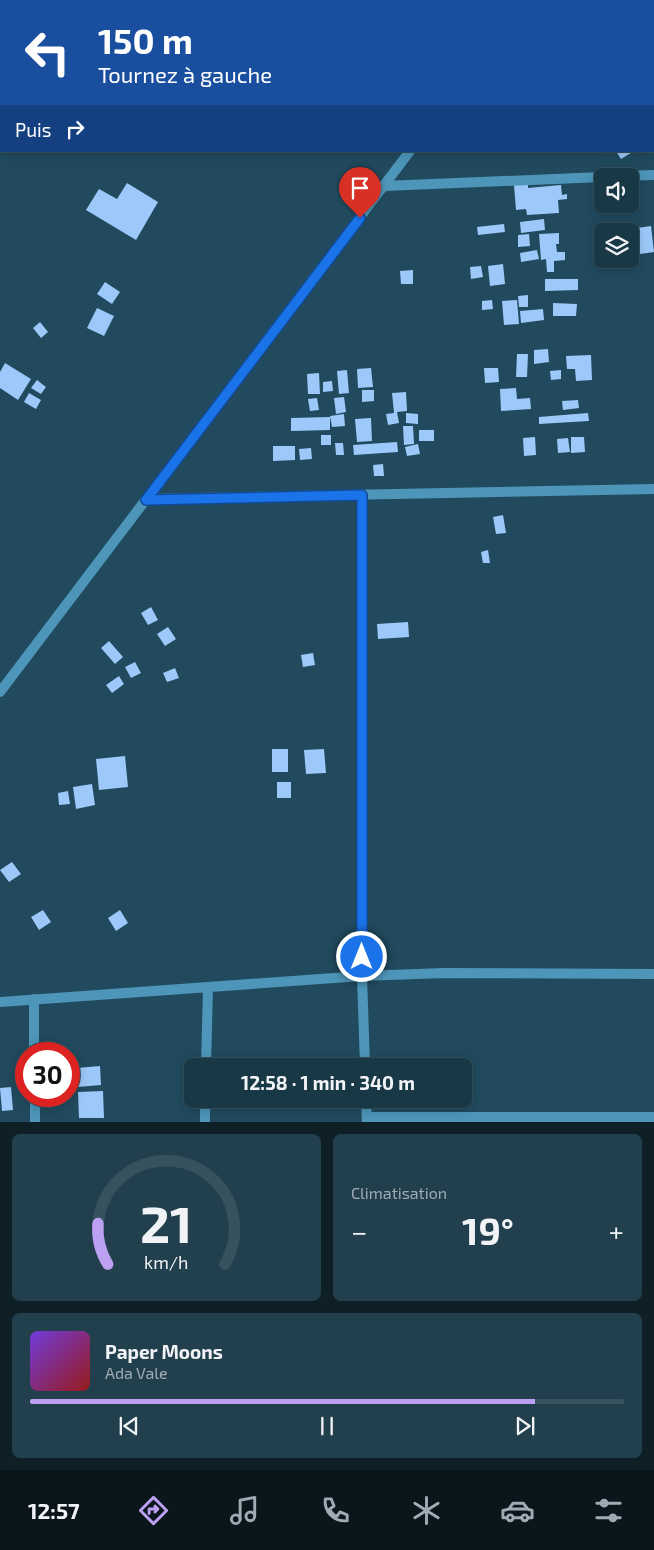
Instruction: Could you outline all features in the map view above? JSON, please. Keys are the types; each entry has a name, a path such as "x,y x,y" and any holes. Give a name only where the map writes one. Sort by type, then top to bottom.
{"street":[{"path":"0,692 409,152"},
{"path":"639,176 654,175"},
{"path":"384,186 594,177"},
{"path":"146,500 654,489"},
{"path":"362,495 362,976 365,1058"},
{"path":"0,1002 362,976 444,973 654,974"},
{"path":"206,1058 208,987"},
{"path":"34,999 34,1042"},
{"path":"35,1107 35,1122"},
{"path":"205,1108 205,1122"},
{"path":"367,1120 654,1117"}],"building":[{"path":"617,152 632,152 621,159"},
{"path":"127,183 158,202 136,240 86,210 99,189 117,199"},
{"path":"528,184 528,188 561,185 562,195 567,194 567,199 558,200 559,213 527,215 526,209 516,210 514,185"},
{"path":"544,219 545,230 521,233 520,222"},
{"path":"504,224 505,232 478,235 477,227"},
{"path":"651,226 654,252 640,254 639,228"},
{"path":"559,233 559,244 556,244 557,252 565,252 565,260 554,261 554,272 547,272 546,259 541,260 539,234"},
{"path":"529,234 530,246 518,247 518,235"},
{"path":"537,250 539,259 521,262 520,253"},
{"path":"503,264 505,284 490,286 488,266"},
{"path":"481,266 483,277 471,279 470,267"},
{"path":"413,270 413,284 401,284 400,271"},
{"path":"545,279 578,279 578,290 545,291"},
{"path":"105,282 120,292 112,304 97,294"},
{"path":"528,295 528,307 519,307 518,296"},
{"path":"492,300 493,309 482,310 482,301"},
{"path":"517,300 519,324 504,325 502,301"},
{"path":"553,303 577,304 576,316 553,316"},
{"path":"97,308 114,316 104,336 87,328"},
{"path":"543,309 544,320 521,323 520,311"},
{"path":"40,322 48,332 41,338 33,328"},
{"path":"548,349 549,362 534,364 534,350"},
{"path":"517,354 528,354 527,377 516,377"},
{"path":"591,355 592,380 576,381 575,369 567,369 566,356"},
{"path":"5,363 31,379 18,400 0,388 0,372"},
{"path":"371,368 373,387 358,388 357,369"},
{"path":"484,368 498,368 499,382 485,383"},
{"path":"347,370 349,393 339,394 337,371"},
{"path":"561,370 561,379 551,380 550,371"},
{"path":"319,373 320,394 308,394 307,374"},
{"path":"37,380 46,387 41,394 31,388"},
{"path":"332,381 333,391 323,392 323,382"},
{"path":"516,388 517,399 530,398 531,409 501,411 500,389"},
{"path":"362,390 374,390 374,401 362,402"},
{"path":"406,392 407,411 397,412 399,423 388,425 386,414 394,413 392,393"},
{"path":"29,393 41,400 36,409 24,402"},
{"path":"344,397 346,412 336,414 334,398"},
{"path":"317,398 319,410 310,411 308,399"},
{"path":"578,400 579,408 563,410 562,401"},
{"path":"406,413 418,414 418,424 406,423"},
{"path":"588,413 589,421 539,424 539,417"},
{"path":"344,414 345,426 332,427 330,416"},
{"path":"330,417 330,430 291,431 291,418"},
{"path":"371,418 372,441 357,442 355,419"},
{"path":"403,426 413,426 414,444 404,445"},
{"path":"419,430 434,430 434,441 419,441"},
{"path":"321,435 331,435 331,445 321,445"},
{"path":"535,437 536,455 524,456 523,438"},
{"path":"571,437 584,437 585,452 571,453"},
{"path":"568,438 570,452 558,453 557,439"},
{"path":"397,442 398,452 354,455 353,445"},
{"path":"335,443 343,443 344,455 336,455"},
{"path":"418,444 420,454 407,456 405,447"},
{"path":"273,446 295,446 295,460 273,461"},
{"path":"311,448 312,459 300,460 299,449"},
{"path":"383,464 384,476 374,476 373,465"},
{"path":"503,515 506,533 496,534 493,517"},
{"path":"488,550 490,563 483,563 481,552"},
{"path":"151,607 158,620 148,625 141,613"},
{"path":"408,622 409,637 378,639 377,624"},
{"path":"168,627 176,639 165,646 157,634"},
{"path":"109,641 123,657 115,664 101,648"},
{"path":"313,653 315,665 303,667 301,655"},
{"path":"135,662 141,673 131,678 125,667"},
{"path":"175,668 179,678 167,682 163,673"},
{"path":"119,676 124,684 112,693 106,685"},
{"path":"272,749 288,749 288,772 272,772"},
{"path":"324,749 326,773 306,774 304,750"},
{"path":"125,756 128,787 99,790 96,759"},
{"path":"277,782 291,782 291,798 277,798"},
{"path":"92,784 95,805 76,809 73,787"},
{"path":"68,791 70,804 59,805 58,793"},
{"path":"12,862 21,874 9,882 0,870"},
{"path":"43,910 51,922 39,930 31,917"},
{"path":"120,910 128,923 116,931 108,918"},
{"path":"100,1066 101,1085 80,1087 80,1068"},
{"path":"11,1087 13,1110 2,1111 0,1088"},
{"path":"103,1091 104,1118 79,1118 80,1092"}],"route":[{"path":"360,218 146,500 362,495 362,957"}]}
